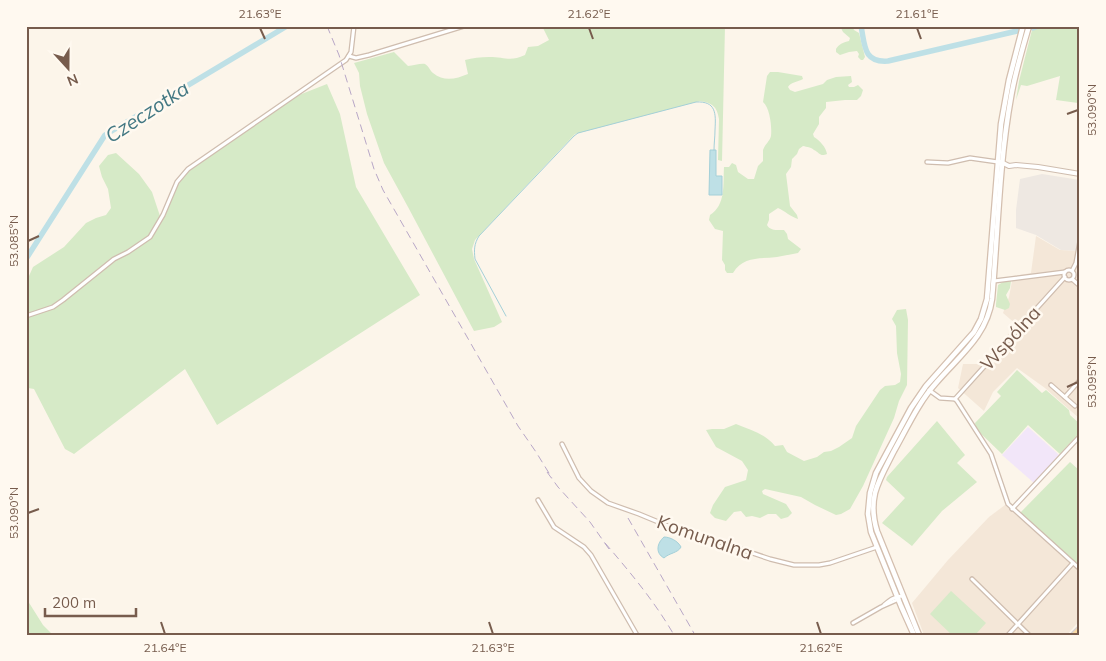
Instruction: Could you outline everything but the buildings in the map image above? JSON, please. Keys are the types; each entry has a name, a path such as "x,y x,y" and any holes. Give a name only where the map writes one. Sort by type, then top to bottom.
{"main road":[{"path":"914,635 877,531 874,518 874,500 878,482 914,413 929,390 970,346 987,320 994,281 1001,124 1012,65 1023,26"},
{"path":"919,635 877,547 870,526 868,510 870,493 876,473 916,399 974,332 985,309 1000,162 1011,95 1029,26"},
{"path":"1074,635 1080,629"}],"street":[{"path":"26,316 58,304 114,259 150,237 163,215 177,182 188,170 346,60 352,44 354,26"},
{"path":"349,56 356,58 369,55 464,26"},
{"path":"927,162 948,163 970,158 1000,162 1009,166 1016,165 1080,174"},
{"path":"1072,278 1080,241"},
{"path":"994,281 1072,271"},
{"path":"1065,272 1065,277 1068,279 1072,278 1080,286"},
{"name":"Wspólna","path":"955,399 1065,277"},
{"path":"1065,397 1080,380"},
{"path":"1051,385 1075,406"},
{"path":"929,390 940,398 955,399 957,401 991,454 1008,504 1080,569"},
{"path":"1012,509 1080,436"},
{"name":"Komunalna","path":"562,444 579,478 591,491 608,502 680,531 794,565 830,564 877,547"},
{"path":"538,500 554,526 591,555 637,635"},
{"path":"1008,635 1073,563"},
{"path":"972,579 1029,635"},
{"path":"853,624 889,601 900,597"}],"shaded area":[{"path":"1042,174 1080,180 1080,251 1061,250 1036,235 1016,228 1020,179"},
{"path":"1036,236 1060,250 1080,251 1080,419 1045,388 1017,368 993,392 984,411 958,388 963,364 980,364 1017,325 1003,313 1009,297 1013,276 1031,273"},
{"path":"1028,427 1059,455 1034,483 1002,455"},
{"path":"1005,505 1080,571 1080,620 1067,635 924,635 912,603 948,560 989,517"}],"green space":[{"path":"542,26 725,26 722,161 718,160 719,119 717,111 711,104 700,101 575,134 475,240 472,249 474,259 502,322 494,327 474,331 384,163 367,114 360,86 359,73 354,63 394,52 408,66 425,64 441,78 455,78 468,74 465,60 486,57 511,59 525,55 528,47 538,46 549,40"},
{"path":"840,26 852,26 859,33 865,57 863,60 858,57 857,51 840,55 836,52 839,46 849,41 850,38 843,32"},
{"path":"1033,26 1080,26 1080,95 1078,103 1056,100 1060,76 1027,86 1021,85 1016,100"},
{"path":"770,72 802,76 803,79 788,87 795,92 823,84 827,80 836,77 851,76 852,82 848,85 849,87 858,85 863,90 857,100 826,102 826,108 819,117 819,124 813,134 824,147 827,154 821,155 812,148 803,146 792,159 791,167 786,174 790,206 798,219 778,208 769,214 768,227 774,230 784,230 788,239 801,249 798,253 752,259 742,264 733,273 727,273 722,260 723,231 715,229 709,220 710,215 719,206 721,200 724,167 729,167 732,163 736,165 738,172 748,179 754,179 758,166 763,161 763,150 771,136 769,113 763,102 767,76"},
{"path":"327,84 340,114 356,187 420,295 217,425 185,369 74,454 65,449 34,389 26,389 26,287 29,284 29,276 33,267 64,247 86,223 106,215 111,208 108,189 99,166 108,155 116,153 139,174 152,192 160,216 165,216 175,189 189,170 299,95"},
{"path":"1011,281 1006,295 1010,304 1009,308 1005,310 996,307 998,285"},
{"path":"906,309 908,320 907,385 863,486 850,509 836,515 801,497 765,489 762,491 763,494 786,504 792,513 788,517 781,519 776,514 768,514 760,518 746,517 741,511 734,512 726,521 715,518 710,513 725,487 746,480 748,470 742,461 716,447 706,430 724,429 736,424 762,435 775,446 783,445 787,452 804,461 839,447 852,438 856,426 880,390 885,386 895,385 900,382 901,374 897,353 896,326 892,319 897,310"},
{"path":"1017,370 1042,393 1046,390 1069,410 1070,415 1080,424 1080,432 1060,454 1028,425 1002,454 976,429 975,423 1001,396 997,392"},
{"path":"937,421 965,455 957,463 977,482 942,511 912,546 882,523 905,498 886,480"},
{"path":"1070,462 1080,471 1080,567 1020,513"},
{"path":"951,591 986,623 975,635 952,635 930,614"},
{"path":"26,598 43,625 53,635 26,635"}],"water":[{"path":"710,150 716,150 716,176 722,176 722,195 709,195"},
{"path":"664,537 674,540 681,547 678,551 664,558 659,553 658,548"}],"waterway":[{"name":"Czeczotka","path":"26,259 105,135 287,26"},
{"name":"Czeczotka","path":"861,26 867,51 870,56 880,61 888,61 1017,31"},
{"name":"Czeczotka","path":"1033,28 1038,26"},
{"path":"506,316 475,259 476,242 479,236 574,136 578,133 696,102 703,102 711,106 715,113 714,150"}],"railway":[{"path":"327,26 339,55 374,169 383,190 518,426 552,478"},
{"path":"547,472 590,522 609,549"},
{"path":"628,518 695,635"},
{"path":"605,543 633,576 674,635"}]}
